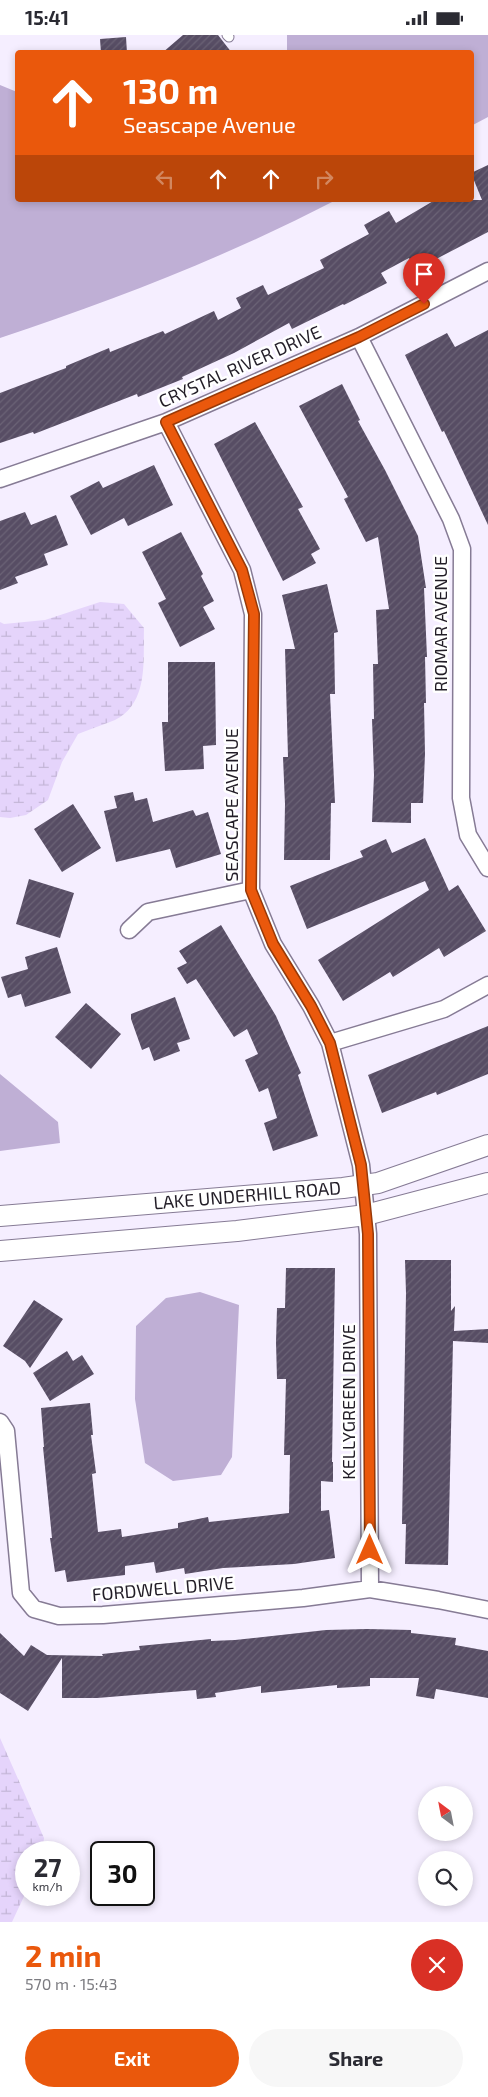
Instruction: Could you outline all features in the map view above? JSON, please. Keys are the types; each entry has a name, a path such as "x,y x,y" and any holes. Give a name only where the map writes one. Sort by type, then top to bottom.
{"street":[{"name":"CRYSTAL RIVER DRIVE","path":"0,479 166,422 359,337 488,271"},
{"name":"RIOMAR AVENUE","path":"359,337 450,519 462,549 461,797 468,835 488,868"},
{"name":"SEASCAPE AVENUE","path":"166,422 242,570 254,614 251,890 273,944 311,1006 330,1043 361,1165 366,1215"},
{"path":"128,930 148,912 251,890"},
{"path":"330,1043 444,1009 488,985"},
{"name":"LAKE UNDERHILL ROAD","path":"0,1217 203,1201 378,1183 488,1145"},
{"name":"LAKE UNDERHILL ROAD","path":"0,1251 238,1231 366,1215 488,1183"},
{"name":"KELLYGREEN DRIVE","path":"366,1215 368,1234 370,1589"},
{"name":"FORDWELL DRIVE","path":"0,1422 6,1431 21,1593 34,1609 60,1616 103,1615 303,1598 370,1589 438,1599 488,1610"}],"green space":[{"path":"100,602 124,604 144,628 142,680 134,703 115,720 78,734 62,762 48,800 26,815 10,818 0,817 0,622 4,624 45,620"},
{"path":"0,1738 44,1838 44,1841 15,1841 15,1906 19,1906 12,1922 0,1922"}],"shaded area":[{"path":"287,35 488,35 488,117 474,124 474,50 287,50"},
{"path":"0,85 15,91 15,202 332,202 254,240 171,276 0,338"},
{"path":"0,1074 58,1122 60,1143 0,1151"},
{"path":"200,1292 239,1305 232,1457 221,1475 173,1481 145,1463 135,1399 136,1326 166,1298"}],"building":[{"path":"183,35 218,35 230,50 166,50"},
{"path":"126,37 127,50 101,50 100,39"},
{"path":"488,165 488,232 415,270 409,258 381,273 387,283 292,329 289,323 234,353 182,377 183,379 138,397 137,394 34,434 33,432 0,443 0,393 66,368 66,366 109,348 110,352 163,331 165,334 214,311 218,320 241,308 236,298 263,285 268,295 324,268 320,260 369,234 364,225 389,211 396,223 432,202 474,202 474,200 482,200 474,180 474,172"},
{"path":"488,330 488,525 444,431 442,432 405,355 447,333 455,347"},
{"path":"342,384 360,420 358,421 418,536 426,588 424,588 427,657 425,657 426,703 424,703 425,754 423,803 411,803 411,823 372,822 374,775 373,664 378,664 376,610 389,609 378,537 366,542 344,499 348,497 299,406"},
{"path":"255,422 303,507 298,509 320,549 311,554 316,563 283,581 214,444"},
{"path":"154,465 173,505 128,526 124,518 91,535 70,496 99,481 103,488"},
{"path":"25,512 31,525 56,515 68,545 44,554 48,565 15,577 18,583 0,590 0,521"},
{"path":"181,532 203,574 201,576 214,601 203,607 215,629 180,647 158,603 166,599 142,552"},
{"path":"327,584 338,632 334,633 335,694 330,694 335,803 331,803 330,860 284,860 285,804 283,757 288,757 285,649 295,649 282,595"},
{"path":"168,662 215,662 216,745 203,746 204,769 165,771 162,722 168,722"},
{"path":"133,792 135,801 147,798 153,822 193,810 196,816 208,812 221,854 176,868 170,849 116,862 104,811 117,808 114,796"},
{"path":"73,804 101,848 62,872 34,829"},
{"path":"425,838 449,891 458,885 486,931 444,957 439,948 393,977 390,972 343,1001 318,960 429,890 425,881 307,929 290,886 363,857 360,851 386,839 392,853"},
{"path":"29,879 74,893 60,938 16,924"},
{"path":"221,925 276,1016 301,1073 298,1075 318,1136 273,1151 264,1123 277,1118 268,1088 259,1092 245,1060 258,1054 247,1029 234,1037 196,979 187,984 177,968 187,963 179,951"},
{"path":"57,947 71,993 25,1007 21,994 8,998 1,977 28,969 25,957"},
{"path":"175,997 190,1039 177,1043 180,1051 154,1061 149,1047 142,1050 131,1014"},
{"path":"86,1003 121,1034 91,1069 55,1037"},
{"path":"488,1026 488,1074 437,1095 436,1092 382,1113 368,1075"},
{"path":"405,1260 451,1260 451,1311 455,1306 454,1331 488,1329 488,1343 453,1341 448,1565 405,1564 406,1524 402,1524"},
{"path":"286,1268 335,1268 333,1482 321,1481 321,1511 329,1510 335,1558 294,1564 223,1568 185,1574 184,1568 156,1573 154,1562 125,1566 125,1575 67,1582 65,1570 55,1572 50,1538 52,1538 41,1408 90,1403 93,1435 91,1435 96,1473 92,1474 98,1532 121,1529 122,1537 178,1528 178,1523 208,1517 209,1522 289,1513 290,1455 284,1455 286,1379 277,1379 276,1342 277,1308 285,1308"},
{"path":"34,1300 63,1319 30,1368 25,1361 3,1346"},
{"path":"67,1351 73,1361 82,1355 94,1374 50,1401 33,1373"},
{"path":"326,1630 411,1630 411,1633 456,1638 455,1645 488,1651 488,1698 436,1689 434,1699 416,1696 419,1678 370,1678 370,1686 337,1688 337,1685 261,1693 261,1686 215,1693 216,1697 197,1699 196,1690 97,1698 62,1698 62,1658 28,1711 0,1693 0,1633 24,1656 31,1645 47,1655 103,1656 102,1654 140,1650 139,1646 211,1639 211,1641 235,1640"}],"route":[{"path":"370,1550 368,1234 361,1165 330,1043 311,1006 273,944 251,890 254,614 242,570 166,422 359,337 424,304"}]}
